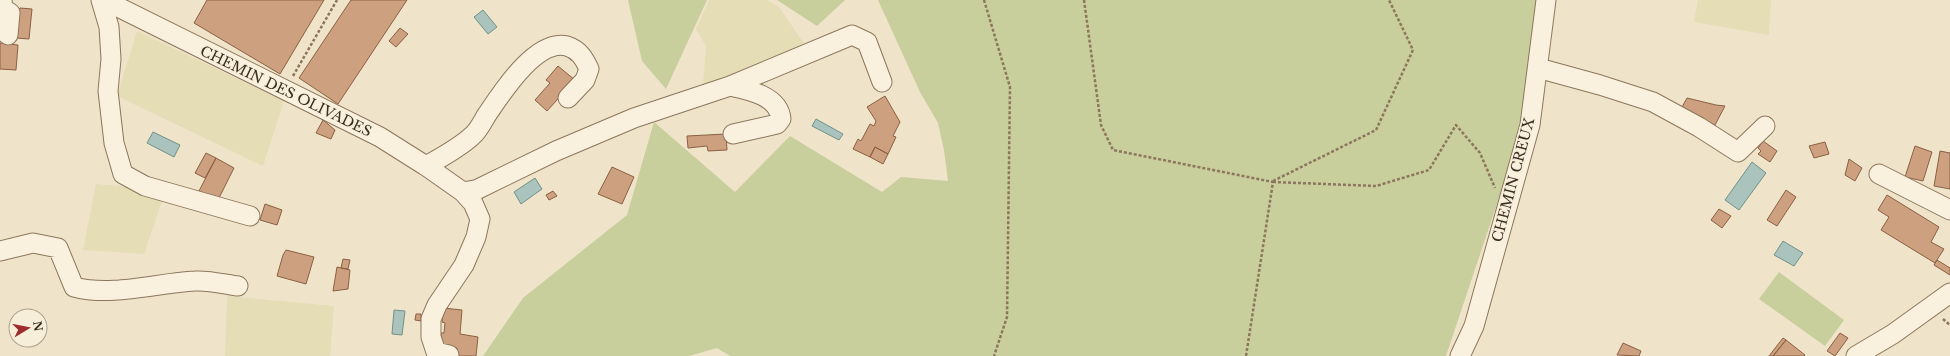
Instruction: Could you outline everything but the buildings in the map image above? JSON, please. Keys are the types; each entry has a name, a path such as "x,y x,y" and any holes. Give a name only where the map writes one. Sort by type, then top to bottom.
{"street":[{"path":"2,0 3,8 10,13 8,35"},
{"path":"102,0 109,27 111,59 108,92 114,143 123,174 145,186 250,216"},
{"name":"CHEMIN DES OLIVADES","path":"102,0 380,137 426,166 463,192 473,203 480,219 476,237 464,265 437,304 431,319 431,337 436,352 449,355"},
{"name":"CHEMIN CREUX","path":"1460,356 1474,326 1530,125 1546,0"},
{"path":"463,192 476,190 556,151 634,118 730,86 852,35 867,42 882,82"},
{"path":"426,166 448,154 473,136 512,80 536,55 548,47 561,45 575,49 585,60 589,69 585,80 568,98"},
{"path":"1538,68 1600,85 1653,102 1699,127 1738,152 1765,126"},
{"path":"730,86 754,92 771,101 781,111 781,119 778,124 733,134"},
{"path":"1879,174 1950,210"},
{"path":"0,251 33,243 58,248 74,287 88,291 162,286 196,280 238,286"},
{"path":"1856,356 1894,334 1950,292"}],"path":[{"path":"285,90 336,0"},
{"path":"984,0 1010,87 1007,317 994,356"},
{"path":"1084,0 1100,124 1113,150 1273,182 1376,186 1429,170 1456,125 1480,153 1506,212"},
{"path":"1273,182 1376,130 1413,50 1389,0"},
{"path":"1246,356 1273,182"}],"shaded area":[{"path":"709,0 767,0 779,7 805,45 703,85 706,46 696,29"},
{"path":"1698,0 1771,0 1769,35 1694,22"},
{"path":"137,31 284,101 263,166 117,96"},
{"path":"96,184 129,187 163,198 144,254 83,250"},
{"path":"227,296 334,306 330,356 225,356"}],"green space":[{"path":"628,0 707,0 666,89 642,61"},
{"path":"777,0 845,0 817,26"},
{"path":"878,0 1536,0 1523,126 1446,356 730,356 717,348 689,356 483,356 523,298 627,215 654,122 735,192 790,136 882,192 901,177 948,181 944,150 938,123 920,92"},
{"path":"1779,272 1844,320 1825,346 1759,299"}],"water":[{"path":"483,10 497,27 488,34 474,17"},
{"path":"816,119 843,134 839,140 812,126"},
{"path":"153,132 180,145 174,157 147,143"},
{"path":"1752,162 1766,173 1739,210 1725,200"},
{"path":"535,178 542,189 521,204 514,192"},
{"path":"1783,241 1803,253 1794,266 1774,255"},
{"path":"394,310 405,311 402,335 392,334"}]}
